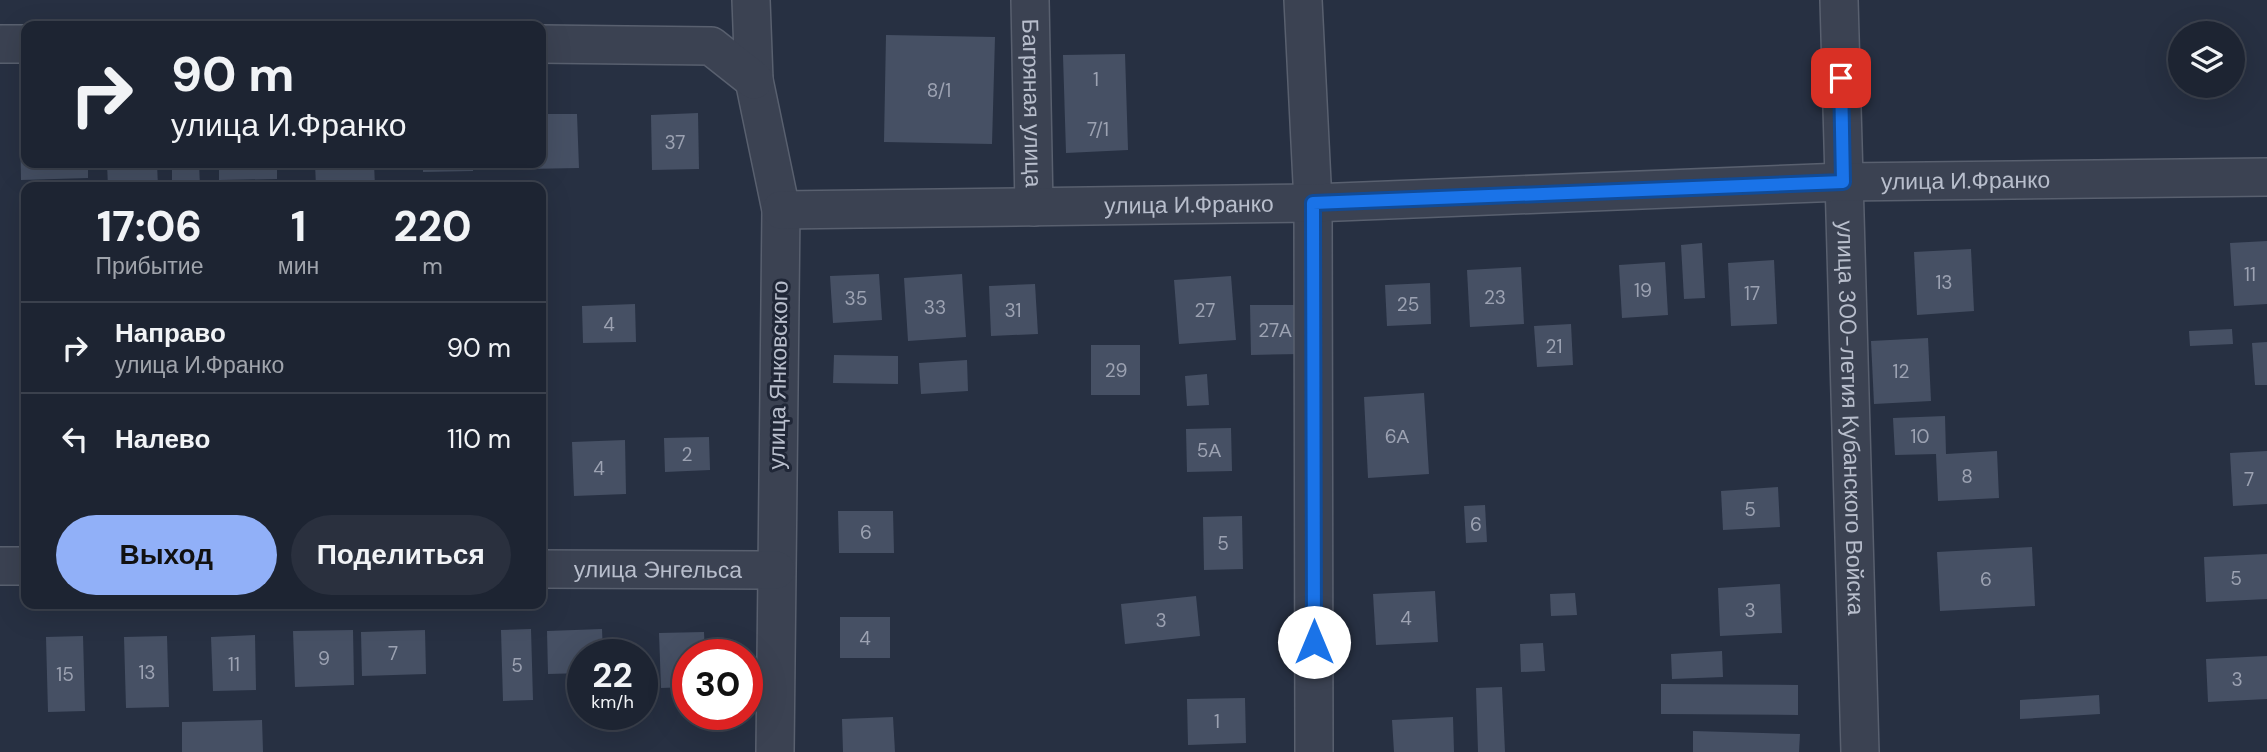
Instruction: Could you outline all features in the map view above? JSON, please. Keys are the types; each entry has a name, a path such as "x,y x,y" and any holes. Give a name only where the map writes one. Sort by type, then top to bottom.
{"street":[{"name":"улица Янковского","path":"751,0 754,80 781,210 775,752"},
{"name":"Багряная улица","path":"1030,0 1034,207"},
{"path":"1303,0 1313,203 1314,752"},
{"name":"улица 300-летия Кубанского Войска","path":"1839,0 1860,752"},
{"path":"0,44 21,44"},
{"path":"546,44 711,46 754,80"},
{"name":"улица И.Франко","path":"781,210 1313,203 1843,182 2267,177"},
{"path":"0,566 21,566"},
{"name":"улица Энгельса","path":"546,569 776,570"}],"building":[{"path":"886,35 995,37 992,144 884,142"},
{"path":"1125,54 1128,150 1066,153 1063,55"},
{"path":"698,113 699,169 652,170 651,115"},
{"path":"546,114 577,114 579,168 526,169 546,168"},
{"path":"20,121 21,168 88,168 88,178 21,180"},
{"path":"107,168 157,168 158,182 108,182"},
{"path":"172,168 199,168 200,182 172,182"},
{"path":"219,168 277,168 277,179 219,180"},
{"path":"315,168 374,168 375,182 316,182"},
{"path":"423,168 473,168 473,171 423,172"},
{"path":"2267,241 2267,304 2234,306 2230,243"},
{"path":"1702,243 1705,298 1684,299 1681,245"},
{"path":"1971,249 1974,311 1917,315 1914,252"},
{"path":"1774,260 1777,324 1731,326 1728,263"},
{"path":"1665,262 1668,315 1622,318 1619,265"},
{"path":"1521,267 1524,324 1470,327 1467,270"},
{"path":"879,274 882,320 833,323 830,276"},
{"path":"962,274 966,337 908,341 904,278"},
{"path":"1231,276 1236,340 1179,344 1174,280"},
{"path":"1430,283 1431,324 1387,326 1385,285"},
{"path":"1035,284 1038,334 991,336 989,286"},
{"path":"635,304 636,342 583,343 582,306"},
{"path":"1250,305 1300,305 1300,354 1251,355"},
{"path":"1571,324 1573,365 1537,367 1534,326"},
{"path":"2232,329 2233,344 2190,346 2189,331"},
{"path":"1928,338 1931,401 1874,404 1871,341"},
{"path":"2267,342 2267,385 2255,385 2252,343"},
{"path":"1091,345 1140,345 1140,395 1091,395"},
{"path":"834,355 898,356 898,384 833,383"},
{"path":"967,360 968,391 921,394 919,363"},
{"path":"1207,374 1209,405 1187,406 1185,376"},
{"path":"1424,393 1429,474 1368,478 1364,397"},
{"path":"1945,416 1946,454 1997,451 1999,498 1938,501 1936,454 1895,455 1893,418"},
{"path":"1231,428 1232,471 1187,472 1186,429"},
{"path":"709,437 710,470 665,472 664,438"},
{"path":"625,440 626,494 574,496 572,442"},
{"path":"2267,451 2267,504 2233,506 2230,453"},
{"path":"1778,487 1780,527 1723,530 1721,491"},
{"path":"1485,505 1487,542 1466,543 1464,506"},
{"path":"838,511 893,511 894,553 839,553"},
{"path":"1242,516 1243,569 1204,570 1203,517"},
{"path":"2032,547 2035,606 1940,611 1937,552"},
{"path":"2267,554 2267,599 2206,602 2204,557"},
{"path":"1780,584 1782,633 1720,636 1718,588"},
{"path":"1435,591 1438,642 1376,645 1373,594"},
{"path":"1575,593 1577,615 1551,616 1550,594"},
{"path":"1196,596 1200,636 1125,644 1121,604"},
{"path":"840,617 890,617 890,658 840,658"},
{"path":"531,629 533,700 503,701 501,630"},
{"path":"602,629 602,639 567,639 567,673 548,674 547,631"},
{"path":"353,630 354,685 295,687 293,631"},
{"path":"425,630 426,674 362,676 361,632"},
{"path":"704,632 704,639 672,639 672,688 661,688 659,633"},
{"path":"255,635 256,690 213,691 211,637"},
{"path":"83,636 85,711 48,712 46,637"},
{"path":"167,636 169,707 126,708 124,637"},
{"path":"1543,643 1545,671 1521,672 1520,644"},
{"path":"1722,651 1723,677 1672,679 1671,654"},
{"path":"2267,656 2267,699 2208,702 2206,659"},
{"path":"1661,684 1798,685 1798,715 1661,714"},
{"path":"1502,687 1505,752 1478,752 1476,688"},
{"path":"2099,695 2100,714 2020,719 2020,700"},
{"path":"1245,698 1246,743 1188,745 1187,699"},
{"path":"893,717 895,752 843,752 842,719"},
{"path":"1453,717 1454,752 1394,752 1392,720"},
{"path":"262,720 263,752 182,752 182,722"},
{"path":"1693,731 1800,734 1799,752 1693,752"}],"route":[{"path":"1314,642 1313,203 1843,182 1841,78"}]}
